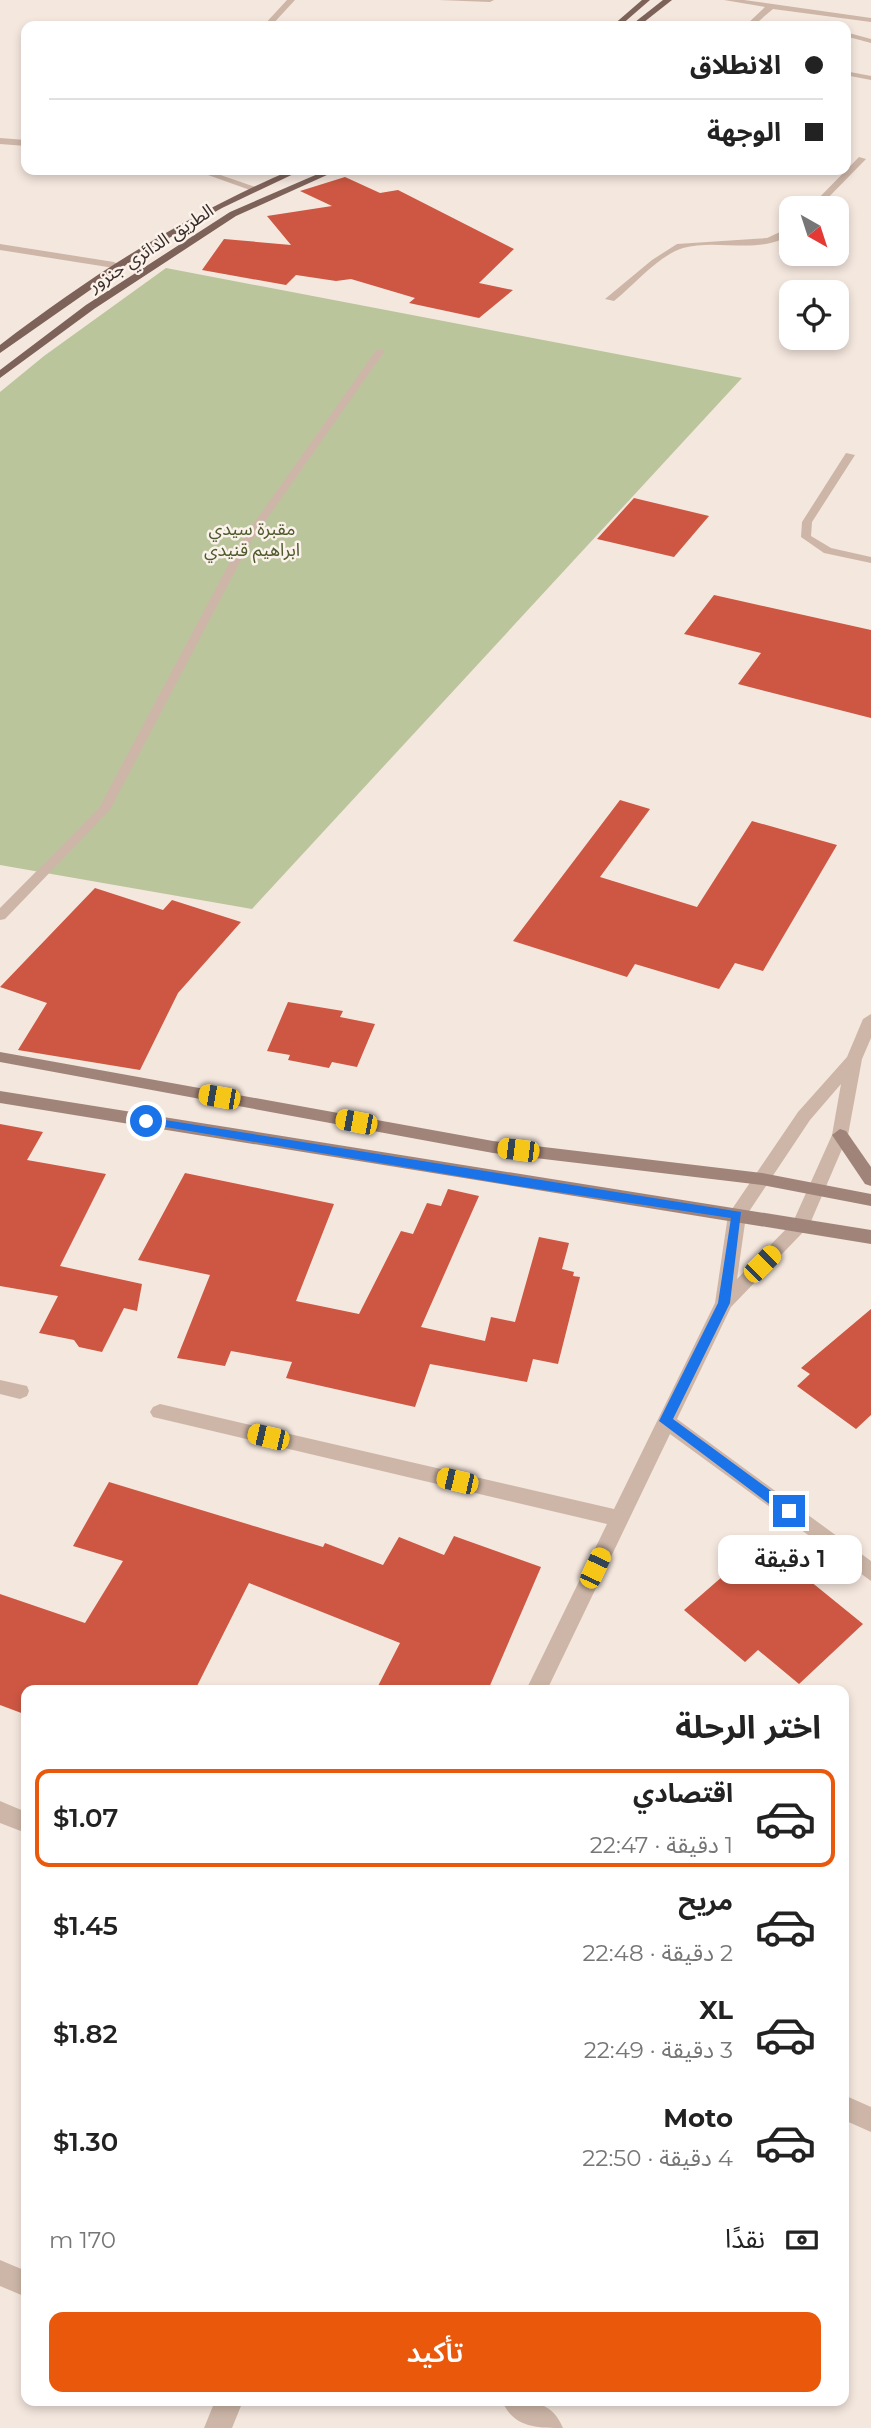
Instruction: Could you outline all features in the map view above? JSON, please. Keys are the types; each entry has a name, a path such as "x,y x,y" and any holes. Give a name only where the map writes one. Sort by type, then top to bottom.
{"main road":[{"path":"622,21 646,0"},
{"path":"641,21 668,0"},
{"name":"الطريق الدائري جنزور","path":"0,350 114,265 253,188 286,175"},
{"name":"الطريق الدائري جنزور","path":"0,375 90,307 233,214 323,175"}],"street":[{"path":"272,21 291,0"},
{"path":"443,0 490,0"},
{"path":"728,0 871,20"},
{"path":"802,11 811,0"},
{"path":"754,21 771,6"},
{"path":"813,14 822,21"},
{"path":"851,36 871,41"},
{"path":"851,74 871,78"},
{"path":"0,141 21,143"},
{"path":"851,174 867,160"},
{"path":"213,175 253,188"},
{"path":"826,196 850,175"},
{"path":"610,299 677,247 702,242 779,237"},
{"path":"0,247 114,265"},
{"path":"724,1303 800,1226 841,1135 854,1059 871,1019"},
{"path":"0,1057 493,1147 762,1179 816,1192 871,1200"},
{"path":"538,1685 724,1303 737,1215 804,1116 854,1059"},
{"path":"0,1097 871,1237"},
{"path":"841,1135 871,1180"},
{"path":"0,1387 20,1391"},
{"path":"160,1412 619,1518"},
{"path":"666,1421 871,1572"},
{"path":"0,1812 21,1821"},
{"path":"849,2109 871,2120"},
{"path":"0,2273 21,2282"},
{"path":"218,2428 227,2406"},
{"path":"522,2406 549,2428"}],"lane":[{"path":"0,916 104,810 245,543 380,351"},
{"path":"850,454 807,522 806,537 828,551 871,560"}],"green space":[{"name":"مقبرة سيدي ابراهيم قنيدي","path":"166,268 742,378 252,909 0,865 0,392 44,356"}],"building":[{"path":"345,177 380,193 398,190 514,249 479,283 513,290 479,318 409,303 415,298 351,279 336,281 296,275 286,285 202,270 224,239 291,245 267,216 332,206 300,191"},
{"path":"634,498 709,516 674,557 597,539"},
{"path":"714,595 871,630 871,718 738,684 761,653 684,634"},
{"path":"620,800 650,809 600,877 697,907 752,821 837,845 763,971 735,963 719,989 635,964 627,977 513,941"},
{"path":"95,888 163,910 172,900 241,922 178,993 140,1070 18,1050 47,1003 0,987"},
{"path":"288,1002 343,1011 340,1017 375,1024 357,1067 332,1062 329,1068 288,1060 290,1055 267,1051"},
{"path":"0,1124 43,1132 27,1160 106,1174 60,1266 142,1284 137,1311 124,1308 102,1352 79,1347 74,1340 39,1333 58,1296 0,1286"},
{"path":"185,1173 334,1204 296,1301 359,1314 401,1231 413,1234 427,1203 441,1206 448,1189 479,1196 421,1327 485,1341 491,1317 515,1322 539,1237 569,1243 562,1269 574,1272 573,1276 580,1277 558,1364 533,1359 527,1382 430,1364 415,1407 286,1378 292,1362 231,1351 225,1366 177,1358 210,1275 138,1260"},
{"path":"871,1309 871,1415 856,1429 797,1386 810,1374 801,1368"},
{"path":"109,1482 323,1547 325,1543 383,1565 399,1537 444,1555 454,1536 541,1567 490,1685 379,1685 400,1643 249,1583 198,1685 21,1685 21,1713 0,1705 0,1594 85,1623 123,1561 73,1546"},
{"path":"762,1542 863,1624 799,1684 758,1650 745,1662 684,1610"}],"route":[{"path":"146,1121 737,1215 724,1303 666,1421 789,1511"}]}
